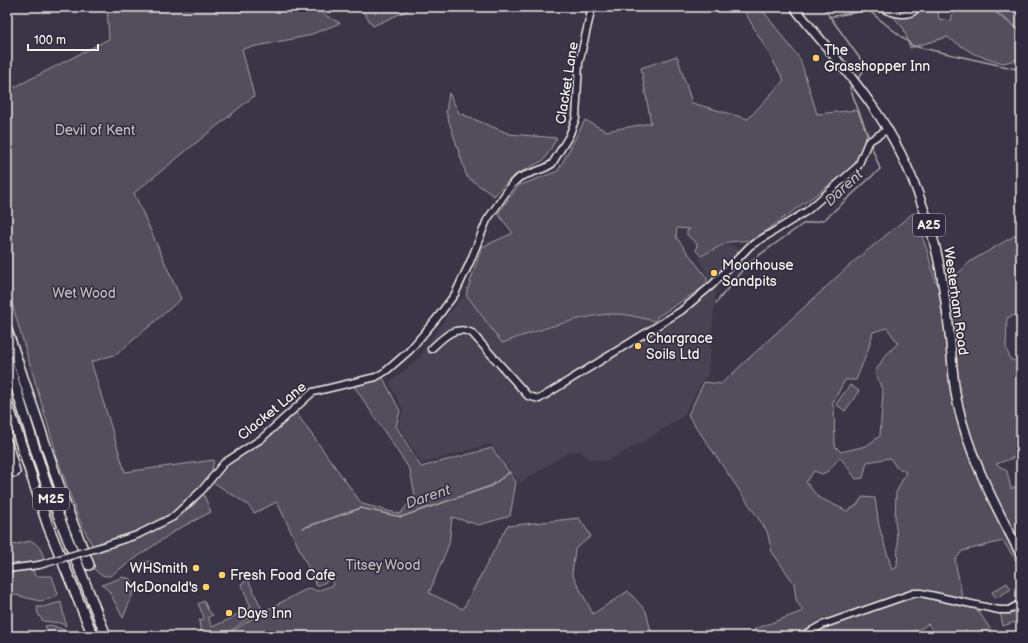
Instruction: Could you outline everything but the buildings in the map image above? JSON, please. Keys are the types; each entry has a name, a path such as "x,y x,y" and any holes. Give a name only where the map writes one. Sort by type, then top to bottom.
{"highway":[{"name":"M25","path":"7,330 66,506 89,566"},
{"name":"M25","path":"7,359 46,484 106,636"},
{"name":"M25","path":"7,402 50,532 93,636"},
{"path":"7,443 15,472"}],"main road":[{"name":"Westerham Road","path":"794,7 855,82 888,129 914,183 934,244 946,306 954,387 967,439 984,484 1021,555"}],"street":[{"name":"Clacket Lane","path":"7,568 39,565 97,548 137,535 173,517 202,490 224,464 261,438 313,392 376,377 386,371 409,351 455,294 487,220 512,184 520,177 552,164 569,136 576,118 579,63 592,7"},
{"path":"880,7 903,14 914,11 918,7"},
{"path":"431,349 453,331 467,331 472,333 528,396 539,399 681,311 712,285 750,246 807,211 858,166 868,142 888,129"},
{"path":"802,636 822,625 914,593 921,593 998,610 1009,610 1021,603"}],"shaded area":[{"path":"727,244 752,252 716,287 708,376 703,379 684,416 641,443 606,461 590,459 581,452 571,451 520,483 491,444 422,463 398,426 403,410 389,383 419,358 448,314 466,294 502,343 524,335 587,318 616,314 656,321 712,282 698,258"}],"green space":[{"path":"107,7 310,7 340,23 307,36 242,49 254,96 134,193 181,299 117,354 91,362 125,472 214,460 210,479 217,471 294,410 362,504 400,514 415,495 410,470 354,386 380,372 400,411 396,426 421,467 492,448 516,482 510,516 479,525 452,517 449,544 429,593 463,609 507,526 579,518 591,536 575,549 572,574 593,614 628,591 646,611 652,636 225,636 268,609 305,590 310,588 317,591 334,585 332,579 317,586 277,502 254,513 248,505 210,480 163,523 97,548 92,545 78,517 60,466 7,287 7,91 109,39"},
{"path":"360,7 415,7 373,26"},
{"path":"742,7 760,7 800,59 817,114 857,110 867,133 857,165 753,240 728,242 701,256 696,251 697,244 687,235 687,231 690,229 677,228 676,237 707,278 707,285 657,317 656,321 616,314 590,317 559,324 502,343 466,294 482,247 513,233 498,214 518,186 558,171 585,120 606,131 651,123 641,68 677,56 692,103 748,119 784,80"},
{"path":"885,7 937,7 939,19 951,21 954,7 988,7 1021,32 1021,59 1003,63 974,54 947,37 910,48 904,29"},
{"path":"990,7 1021,7 1021,30 1019,29"},
{"path":"449,93 459,113 510,134 557,138 544,160 512,177 494,196 467,177 446,112"},
{"path":"913,213 927,250 935,281 945,286 971,261 1021,232 1021,322 1019,323 1015,315 1007,318 1006,347 1010,359 1021,363 1021,455 996,464 1007,471 1011,489 1021,484 1021,568 1003,541 962,551 955,560 962,596 979,612 995,636 937,636 928,624 922,628 902,635 755,636 755,629 803,611 796,600 794,583 772,552 767,531 688,415 704,382 721,384 852,263","holes":["887,328 898,343 885,356 875,372 883,392 880,436 866,446 841,452 835,446 834,407 832,404 845,380 856,380 868,350 873,332","840,457 856,479 863,478 867,462 890,458 896,467 906,472 896,493 895,519 898,546 897,567 892,570 879,526 875,498 862,497 857,505 847,511 818,497 806,482 814,471 822,474 828,471"]},
{"path":"850,385 859,391 845,411 836,404"},
{"path":"203,493 211,512 176,530 110,576 101,575 95,570 87,555 140,537 194,505"},
{"path":"31,541 38,546 45,560 7,566 7,546"},
{"path":"144,561 152,562 153,565 141,571 136,566"},
{"path":"33,570 35,576 52,576 58,594 54,598 40,601 7,593 7,572"},
{"path":"123,577 131,579 135,588 123,618 109,591 102,585"},
{"path":"248,580 262,609 223,636 201,636 199,620 202,621 204,617 198,604 204,601 208,610 213,615 208,617 212,627 232,618 251,607 241,584"},
{"path":"1007,583 1011,589 996,598 992,592"},
{"path":"61,602 66,626 60,623 43,621 38,614 37,607 43,607"},
{"path":"1021,608 1021,620 1003,626 1000,612 1011,613"},
{"path":"51,625 64,630 69,636 50,636 45,626"}],"waterway":[{"name":"Darent","path":"823,7 866,67 857,80"},
{"path":"829,17 868,10 913,46 1021,70"},
{"name":"Darent","path":"853,84 850,88 869,138"},
{"name":"Darent","path":"716,303 748,263 803,224 824,220 880,169 870,142"},
{"name":"Darent","path":"303,528 361,508 401,517 491,486 510,472"}],"place":[{"name":"The Grasshopper Inn","path":"816,58"},
{"name":"Moorhouse Sandpits","path":"714,273"},
{"name":"Chargrace Soils Ltd","path":"638,346"},
{"name":"WHSmith","path":"196,568"},
{"name":"Fresh Food Cafe","path":"222,575"},
{"name":"McDonald's","path":"206,587"},
{"name":"Days Inn","path":"229,613"}],"park label":[{"name":"Devil of Kent","path":"95,130"},
{"name":"Wet Wood","path":"84,293"},
{"name":"Titsey Wood","path":"383,565"}]}
